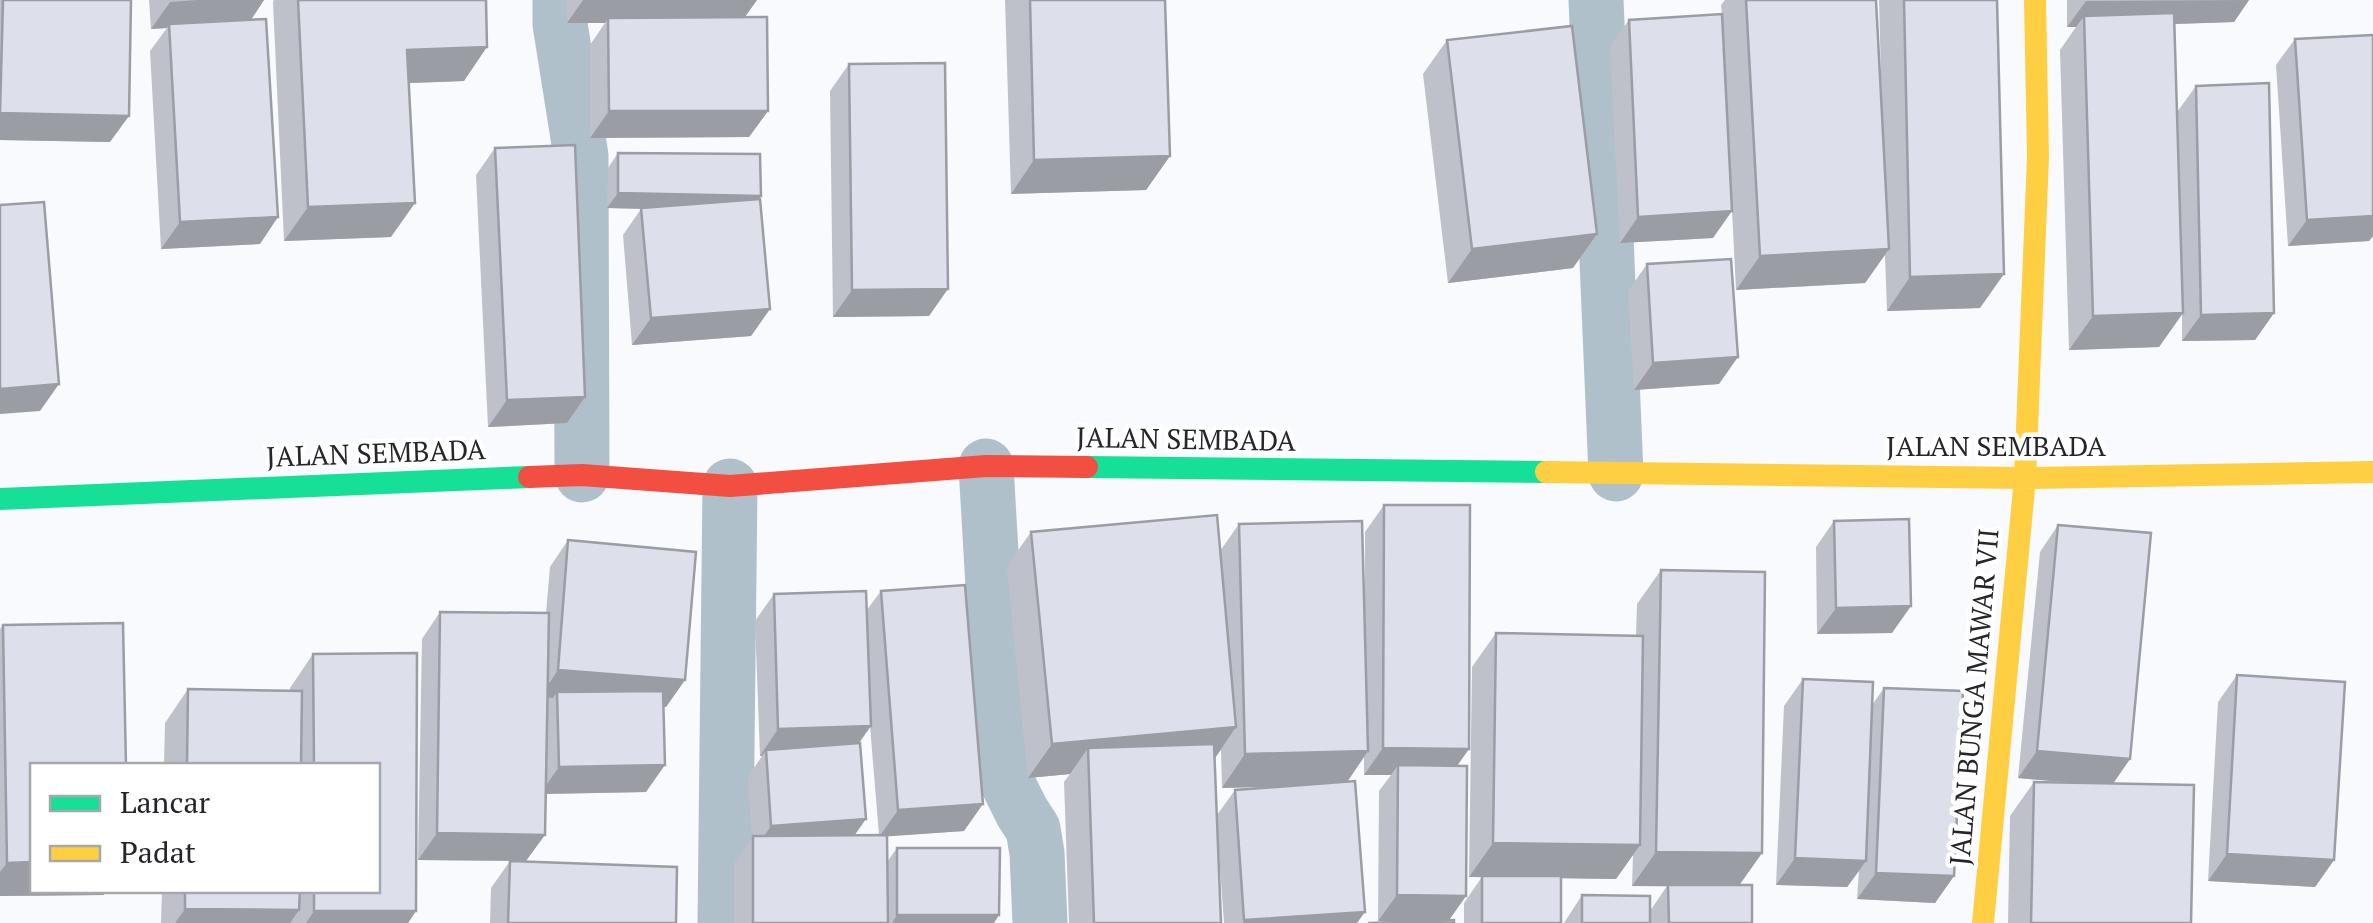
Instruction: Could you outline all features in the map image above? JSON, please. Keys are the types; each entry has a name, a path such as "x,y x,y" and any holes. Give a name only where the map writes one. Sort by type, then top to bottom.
{"street":[{"path":"560,0 560,24 580,156 582,475"},
{"path":"1596,0 1616,474"},
{"name":"JALAN BUNGA MAWAR VII","path":"1982,923 2025,478 2038,156 2035,0"},
{"path":"986,466 1004,776 1033,829 1040,923"},
{"name":"JALAN SEMBADA","path":"0,499 582,475 730,486 986,466 2025,478 2373,472"},
{"path":"725,923 730,486"}],"building":[{"path":"3,0 131,0 129,116 0,113"},
{"path":"298,0 486,0 487,47 407,50 415,203 308,207"},
{"path":"1030,0 1165,0 1170,156 1034,160"},
{"path":"1746,0 1876,0 1889,249 1760,256"},
{"path":"1904,0 1997,0 2004,274 1910,277"},
{"path":"2174,13 2183,313 2093,316 2084,16"},
{"path":"1722,14 1732,211 1638,217 1629,20"},
{"path":"767,17 768,111 609,111 608,18"},
{"path":"266,19 278,217 180,222 169,24"},
{"path":"1572,26 1597,234 1472,249 1447,40"},
{"path":"2373,35 2373,216 2307,220 2295,39"},
{"path":"945,63 948,289 852,290 849,64"},
{"path":"2269,83 2274,313 2201,315 2196,86"},
{"path":"575,145 585,397 507,400 495,148"},
{"path":"618,153 760,154 761,196 618,193"},
{"path":"760,199 770,309 651,318 641,208"},
{"path":"44,202 59,384 0,389 0,205"},
{"path":"1731,259 1738,357 1653,363 1647,264"},
{"path":"1384,505 1470,505 1469,749 1383,748"},
{"path":"1217,515 1236,727 1052,744 1031,532"},
{"path":"1909,519 1911,606 1836,608 1834,521"},
{"path":"1362,521 1368,751 1245,754 1239,524"},
{"path":"2058,525 2151,533 2130,759 2037,751"},
{"path":"568,540 696,552 685,680 558,670"},
{"path":"1661,570 1765,572 1762,853 1656,852"},
{"path":"965,585 983,804 898,810 881,591"},
{"path":"866,591 871,726 778,729 774,594"},
{"path":"440,612 549,613 545,835 437,833"},
{"path":"123,623 126,763 30,763 30,862 7,863 3,625"},
{"path":"1496,633 1643,636 1640,845 1493,843"},
{"path":"417,653 416,911 314,911 314,893 380,893 380,763 314,763 313,654"},
{"path":"2237,675 2345,682 2334,860 2227,854"},
{"path":"1803,679 1873,682 1866,861 1795,858"},
{"path":"1884,688 1963,691 1954,876 1876,873"},
{"path":"188,689 302,691 301,763 187,763"},
{"path":"663,691 665,765 559,767 557,692"},
{"path":"860,743 866,819 771,826 766,750"},
{"path":"1214,744 1221,923 1094,923 1088,748"},
{"path":"1398,765 1467,766 1466,896 1397,895"},
{"path":"1355,781 1365,912 1244,920 1235,790"},
{"path":"2034,782 2194,785 2191,923 2031,923"},
{"path":"887,835 888,923 753,923 753,836"},
{"path":"897,848 1000,848 999,915 897,915"},
{"path":"510,861 677,867 676,923 508,923"},
{"path":"1482,876 1561,876 1561,923 1482,923"},
{"path":"1668,885 1752,885 1752,923 1669,923"},
{"path":"185,893 300,893 299,910 185,909"},
{"path":"1582,895 1650,896 1650,923 1582,923"},
{"path":"1454,920 1454,923 1368,923"}],"traffic: fast":[{"path":"1087,467 1546,472"},
{"path":"0,499 529,477"}],"traffic: slow":[{"path":"1983,923 2025,478 2038,157 2035,0"},
{"path":"1546,472 2025,478 2373,472"}],"traffic: jam":[{"path":"529,477 582,475 730,486 986,466 1087,467"}]}
